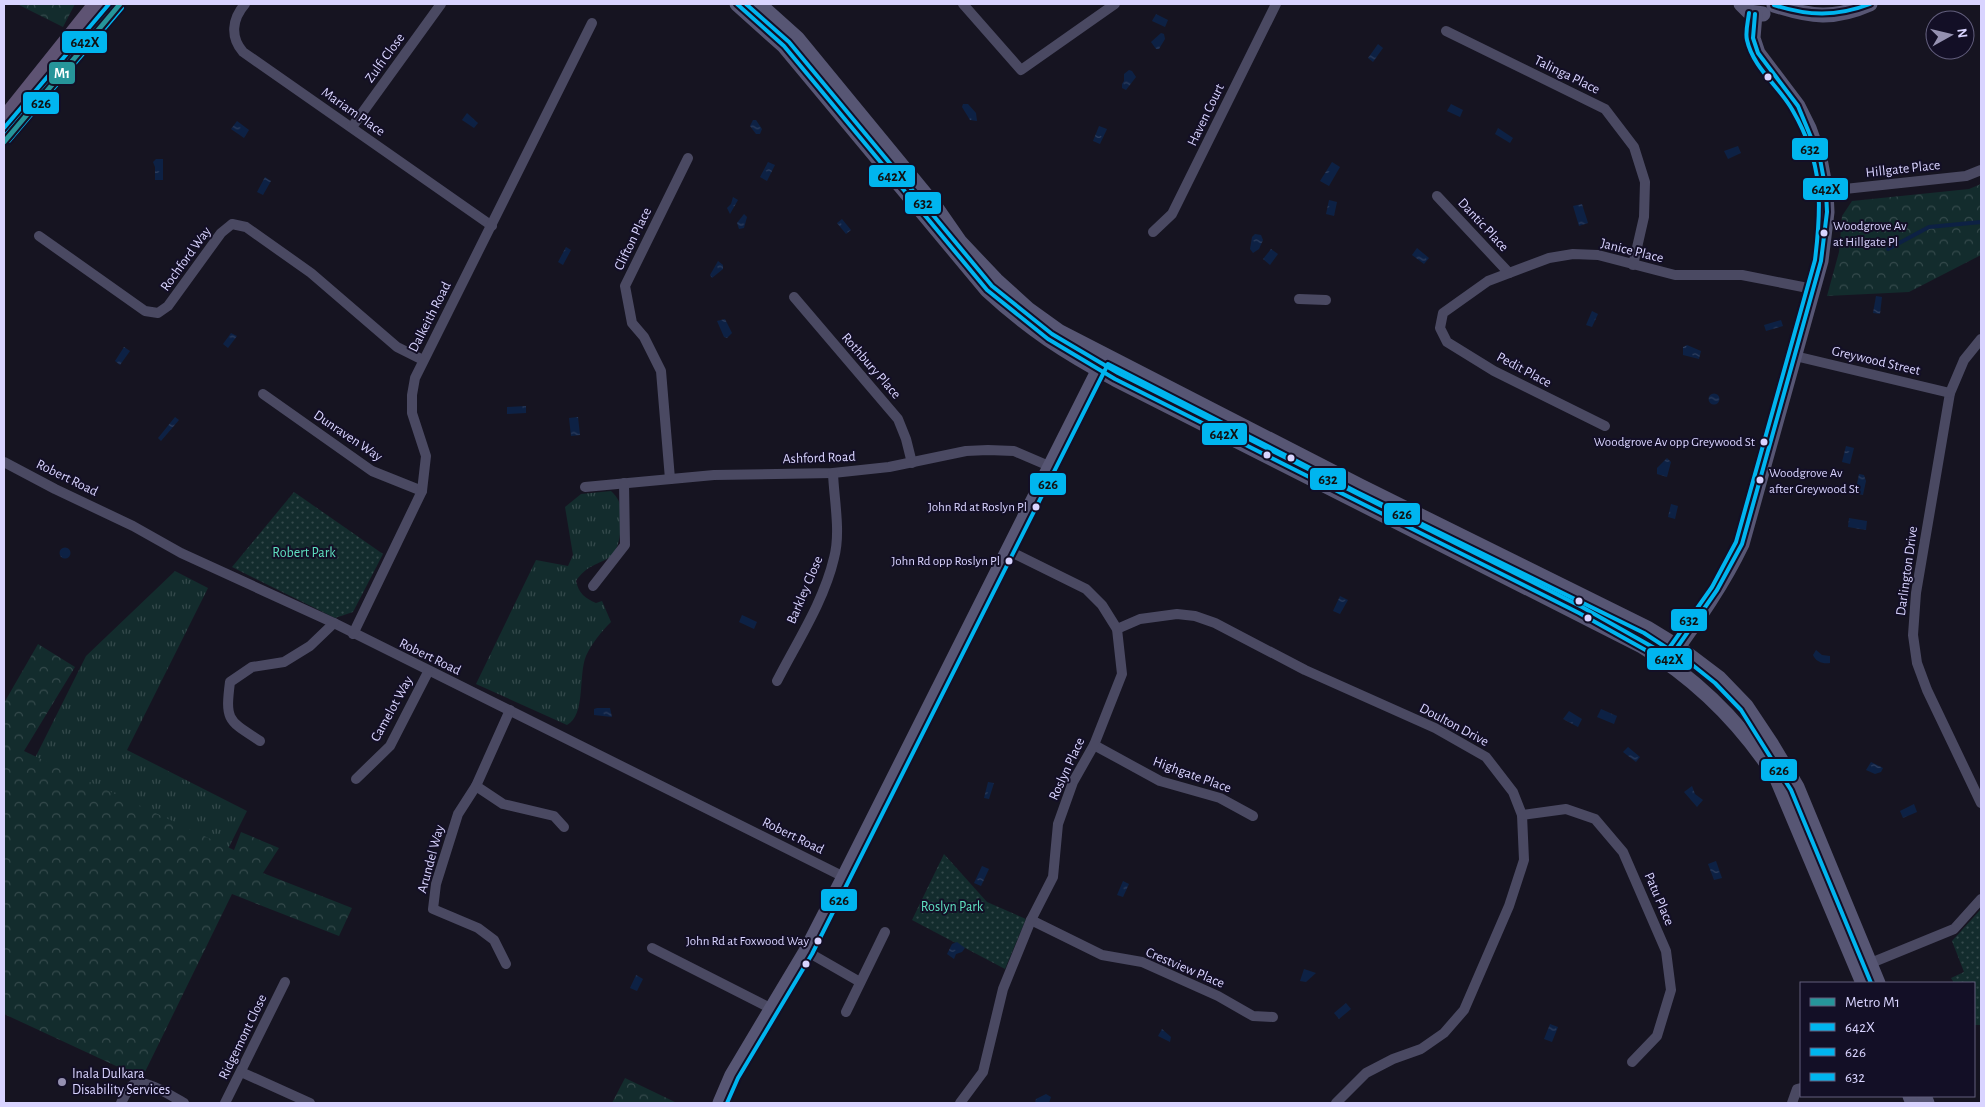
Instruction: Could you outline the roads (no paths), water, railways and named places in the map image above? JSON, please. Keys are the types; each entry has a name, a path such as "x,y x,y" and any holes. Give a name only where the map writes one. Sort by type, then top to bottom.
{"main road":[{"path":"4,119 96,4"},
{"path":"4,137 117,4"},
{"path":"736,4 784,46 987,290 1014,315 1052,344 1098,370 1579,613 1667,662 1704,690 1732,718 1759,752 1777,780 1864,972 1877,982"},
{"path":"759,4 797,38 935,206 960,242 996,280 1028,309 1060,332 1360,486 1647,628 1678,646 1719,678 1746,706 1797,787 1864,972"},
{"path":"1742,4 1749,12 1755,14 1766,13 1775,5 1806,15 1829,15 1858,9 1870,4"},
{"path":"1667,662 1708,605 1729,571 1742,544 1821,261 1825,236 1826,191 1822,167 1809,128 1798,106 1758,53 1753,38 1755,14"},
{"path":"720,1103 732,1075 806,951 1105,356"}],"street":[{"name":"Mariam Place","path":"245,4 236,16 234,31 235,39 243,52 492,226"},
{"name":"Zulfi Close","path":"352,127 441,4"},
{"path":"963,4 1021,70 1114,4"},
{"name":"Haven Court","path":"1153,232 1172,214 1276,4"},
{"name":"Dalkeith Road","path":"353,634 422,491 426,456 412,413 412,395 415,378 592,23"},
{"name":"Talinga Place","path":"1446,31 1605,109 1634,147 1645,182 1644,217 1633,265"},
{"name":"Clifton Place","path":"670,479 661,371 644,337 632,323 625,286 688,158"},
{"name":"Hillgate Place","path":"1826,191 1966,176 1981,170"},
{"name":"Dantic Place","path":"1437,196 1508,273"},
{"name":"Rochford Way","path":"40,236 145,311 158,313 168,306 221,233 232,224 246,227 311,272 397,348 423,360"},
{"name":"Janice Place","path":"1440,328 1443,314 1488,281 1548,258 1573,254 1598,255 1675,276 1742,274 1813,289"},
{"name":"Rothbury Place","path":"794,297 893,413 903,429 912,463"},
{"path":"1299,298 1326,300"},
{"name":"Pedit Place","path":"1440,328 1447,342 1494,371 1604,426"},
{"name":"Darlington Drive","path":"1981,339 1964,360 1950,393 1916,593 1913,642 1917,663 1926,690 1981,803"},
{"name":"Greywood Street","path":"1795,356 1950,393"},
{"name":"Dunraven Way","path":"263,394 372,471 422,491"},
{"name":"Ashford Road","path":"585,486 753,473 833,473 912,463 966,452 1000,450 1014,451 1032,456 1049,466"},
{"name":"Robert Road","path":"4,462 55,489 134,526 181,553 334,623 428,672 510,710 844,877"},
{"name":"Barkley Close","path":"777,681 819,599 835,558 837,542 833,473"},
{"path":"593,586 625,545 624,483"},
{"name":"Roslyn Place","path":"960,1103 983,1072 1003,989 1031,920 1052,877 1058,824 1073,782 1094,745 1122,674 1117,629 1102,605 1086,589 1006,550"},
{"name":"Doulton Drive","path":"1117,629 1140,620 1177,614 1195,616 1215,623 1305,670 1435,728 1486,757 1513,792 1522,815 1524,860 1509,906 1464,1010 1444,1033 1420,1049 1366,1072 1336,1103"},
{"path":"260,741 236,725 226,710 230,682 252,667 284,662 310,646 334,623"},
{"name":"Camelot Way","path":"356,778 390,746 428,672"},
{"name":"Arundel Way","path":"506,964 494,940 478,928 433,910 436,884 458,814 476,786 510,710"},
{"name":"Highgate Place","path":"1094,745 1160,781 1220,798 1253,816"},
{"path":"476,786 503,804 554,816 564,827"},
{"name":"Patu Place","path":"1522,815 1566,809 1595,819 1623,852 1666,951 1672,990 1657,1036 1632,1062"},
{"path":"1864,972 1954,929 1981,899"},
{"name":"Crestview Place","path":"1031,920 1102,955 1142,962 1218,996 1253,1016 1272,1017"},
{"path":"846,1012 885,932"},
{"path":"652,948 772,1009"},
{"path":"806,951 860,982"},
{"name":"Ridgemont Close","path":"225,1103 285,982"},
{"path":"241,1072 310,1103"},
{"path":"121,1103 132,1086 137,1082 145,1082 184,1103"},
{"path":"1792,1103 1797,1089 1800,1088"}],"water":[{"path":"1156,14 1168,20 1165,27 1152,21"},
{"path":"1161,33 1164,34 1165,39 1159,49 1156,49 1151,42"},
{"path":"1378,44 1383,48 1373,62 1368,58"},
{"path":"1129,70 1136,77 1126,90 1122,88 1122,84 1124,74"},
{"path":"963,104 968,104 976,113 977,121 970,120 962,107"},
{"path":"1451,104 1463,110 1460,117 1447,111"},
{"path":"467,113 478,123 474,128 462,120"},
{"path":"753,120 756,120 762,129 760,134 756,134 750,126"},
{"path":"237,121 249,130 244,138 231,129"},
{"path":"1099,126 1107,129 1100,144 1093,141"},
{"path":"1498,128 1513,138 1510,143 1495,134"},
{"path":"1738,146 1741,153 1728,159 1724,151"},
{"path":"156,159 163,159 163,180 155,180 153,162"},
{"path":"768,162 775,165 767,181 760,177"},
{"path":"1332,162 1340,167 1329,186 1320,181"},
{"path":"265,177 271,181 263,195 257,192"},
{"path":"733,197 738,200 730,214 727,208 731,204"},
{"path":"1329,200 1337,202 1334,216 1326,214"},
{"path":"1582,204 1588,223 1579,226 1573,206"},
{"path":"744,214 747,217 744,228 739,229 737,223"},
{"path":"842,219 851,230 846,234 837,223"},
{"path":"1255,234 1261,235 1263,240 1259,249 1253,253 1250,249 1252,237"},
{"path":"566,247 571,250 563,265 558,262"},
{"path":"1417,248 1429,258 1424,264 1412,255"},
{"path":"1271,249 1278,254 1270,265 1263,259"},
{"path":"718,261 723,265 723,269 712,278 710,275"},
{"path":"1876,296 1882,297 1880,314 1873,313"},
{"path":"1592,311 1598,314 1592,327 1586,325"},
{"path":"725,319 732,333 727,338 724,337 717,321"},
{"path":"1781,320 1783,326 1766,331 1764,325"},
{"path":"231,333 237,336 228,348 223,344"},
{"path":"1687,345 1701,351 1699,359 1683,355 1683,347"},
{"path":"124,347 130,351 120,365 115,361"},
{"path":"1714,393 1720,399 1714,405 1708,399"},
{"path":"526,406 526,413 507,414 507,407"},
{"path":"175,417 179,420 161,441 158,438"},
{"path":"578,417 580,435 571,436 569,418"},
{"path":"1846,446 1854,448 1850,464 1842,462"},
{"path":"1667,458 1671,462 1667,477 1657,474 1657,468"},
{"path":"1859,474 1864,475 1866,481 1863,495 1855,493"},
{"path":"1671,504 1678,506 1675,519 1668,517"},
{"path":"1849,518 1867,521 1866,530 1848,527"},
{"path":"65,547 71,553 65,559 59,553"},
{"path":"1340,596 1348,600 1340,614 1333,611"},
{"path":"742,615 757,622 754,629 739,622"},
{"path":"1816,650 1822,655 1830,656 1830,663 1818,661 1813,655"},
{"path":"610,708 612,717 594,715 594,709"},
{"path":"1601,709 1617,716 1614,724 1597,717"},
{"path":"1569,711 1582,719 1578,727 1563,719"},
{"path":"1628,747 1640,757 1636,762 1623,752"},
{"path":"1871,762 1883,768 1881,772 1875,774 1866,770"},
{"path":"988,782 994,783 989,799 984,798"},
{"path":"1692,786 1695,794 1703,800 1697,807 1684,792"},
{"path":"1914,804 1917,812 1903,818 1900,811"},
{"path":"1716,861 1722,878 1714,880 1708,864"},
{"path":"982,866 989,869 981,886 974,883"},
{"path":"1123,881 1129,884 1123,897 1117,895"},
{"path":"957,942 965,948 962,952 956,954 954,959 947,954 952,944"},
{"path":"1304,969 1316,973 1306,982 1300,981"},
{"path":"636,975 643,979 637,991 630,988"},
{"path":"1346,1003 1351,1009 1339,1019 1334,1013"},
{"path":"1550,1024 1558,1027 1552,1042 1544,1039"},
{"path":"1162,1029 1171,1037 1170,1042 1158,1036"},
{"path":"1046,1094 1051,1097 1049,1103 1035,1103 1036,1099"}],"waterway":[{"path":"1888,249 1929,227 1981,222"}],"metro line":[{"name":"M1","path":"4,142 120,4"}],"place":[{"name":"Woodgrove Av at Hillgate Pl","path":"1824,233"},
{"name":"Woodgrove Av opp Greywood St","path":"1764,442"},
{"name":"Woodgrove Av after Greywood St","path":"1760,480"},
{"name":"John Rd at Roslyn Pl","path":"1036,507"},
{"name":"John Rd opp Roslyn Pl","path":"1009,561"},
{"name":"John Rd at Foxwood Way","path":"818,941"},
{"name":"Inala Dulkara Disability Services","path":"62,1082"}],"park label":[{"name":"Robert Park","path":"304,553"},
{"name":"Roslyn Park","path":"952,907"}]}
